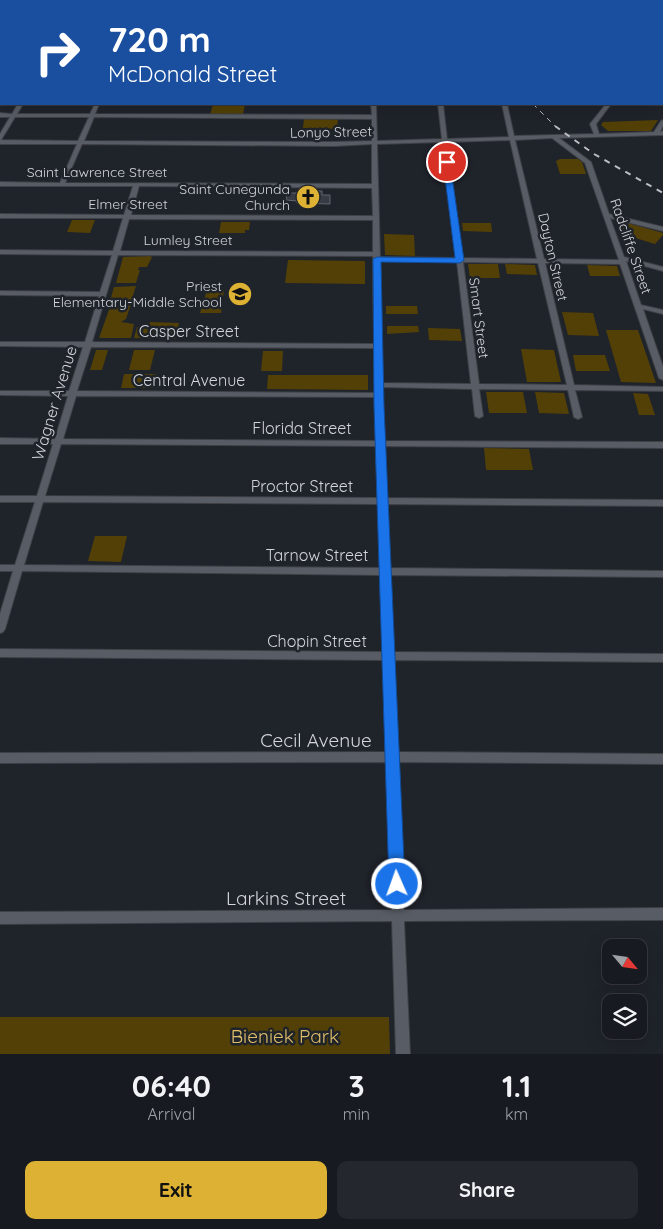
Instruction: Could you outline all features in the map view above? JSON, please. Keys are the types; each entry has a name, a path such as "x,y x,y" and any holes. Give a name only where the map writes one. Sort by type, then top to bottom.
{"street":[{"path":"0,141 19,105"},
{"path":"62,184 96,105"},
{"path":"374,105 378,390 403,1054"},
{"name":"Smart Street","path":"440,105 479,416"},
{"name":"Dayton Street","path":"504,105 578,417"},
{"path":"597,135 593,124 607,105"},
{"path":"0,115 374,117"},
{"path":"656,133 663,122"},
{"name":"Lonyo Street","path":"0,141 79,143 375,143 513,140 663,133"},
{"name":"Radcliffe Street","path":"554,137 588,162 662,375"},
{"name":"Saint Lawrence Street","path":"0,184 375,186"},
{"name":"Wagner Avenue","path":"0,630 137,184"},
{"path":"607,215 663,229"},
{"name":"Elmer Street","path":"0,216 376,218"},
{"name":"Lumley Street","path":"0,252 377,257 460,260 623,260"},
{"path":"623,260 663,269"},
{"path":"0,293 103,294"},
{"path":"638,306 663,312"},
{"name":"Casper Street","path":"0,344 378,346"},
{"name":"Central Avenue","path":"0,393 378,390 476,386 663,389"},
{"name":"Florida Street","path":"0,440 663,445"},
{"name":"Proctor Street","path":"0,499 663,503"},
{"name":"Tarnow Street","path":"0,568 663,574"},
{"name":"Chopin Street","path":"0,653 663,658"},
{"name":"Cecil Avenue","path":"0,758 392,757 663,759"},
{"name":"Larkins Street","path":"0,918 663,914"}],"green space":[{"path":"213,105 245,105 243,114 210,114"},
{"path":"304,119 338,119 337,129 303,128"},
{"path":"658,120 651,131 608,131 601,125 603,122"},
{"path":"560,159 578,159 582,162 586,174 560,174 556,161"},
{"path":"72,220 95,220 90,233 67,232"},
{"path":"617,220 663,233 663,235 655,244 622,234"},
{"path":"221,222 250,222 249,230 245,230 245,233 219,233"},
{"path":"462,223 491,223 492,232 463,231"},
{"path":"384,234 414,235 415,256 385,255"},
{"path":"123,257 152,257 147,267 139,267 138,270 140,270 136,283 116,283"},
{"path":"288,260 365,261 365,284 285,283"},
{"path":"468,264 498,264 500,278 470,278"},
{"path":"505,264 535,265 537,275 507,274"},
{"path":"587,265 617,266 620,276 590,276"},
{"path":"136,286 131,302 110,301 114,287"},
{"path":"207,290 224,290 221,313 200,313"},
{"path":"111,304 131,304 126,319 121,322 134,324 131,338 99,338"},
{"path":"386,306 417,306 418,314 386,314"},
{"path":"562,312 593,313 599,336 568,335"},
{"path":"150,322 179,323 175,339 134,338 137,327 149,325"},
{"path":"387,326 418,326 419,332 387,334"},
{"path":"428,328 460,329 462,341 429,340"},
{"path":"606,330 638,330 656,383 621,382"},
{"path":"521,349 554,350 561,382 527,382"},
{"path":"96,350 108,350 102,370 90,370"},
{"path":"134,350 155,350 150,370 129,370"},
{"path":"263,351 283,351 282,371 261,371"},
{"path":"573,355 605,355 610,371 576,371"},
{"path":"124,374 156,374 153,388 121,388"},
{"path":"268,375 368,375 368,390 267,389"},
{"path":"486,392 523,392 527,413 489,413"},
{"path":"535,392 564,393 569,414 539,413"},
{"path":"633,393 648,394 655,415 639,415"},
{"path":"484,448 529,449 533,470 486,470"},
{"path":"95,536 127,536 121,562 88,561"},
{"name":"Bieniek Park","path":"0,1017 389,1017 390,1054 0,1054"}],"building":[{"name":"Saint Cunegunda Church","path":"310,191 322,191 322,195 330,195 330,204 297,203 297,201 286,200 287,193 310,193"}],"railway":[{"path":"534,105 555,126"},
{"path":"555,126 594,154 663,193"}],"place":[{"name":"Saint Cunegunda Church","path":"308,197"},
{"name":"Priest Elementary‑Middle School","path":"240,294"}],"route":[{"path":"397,884 379,406 377,259 460,260 447,162"}]}
